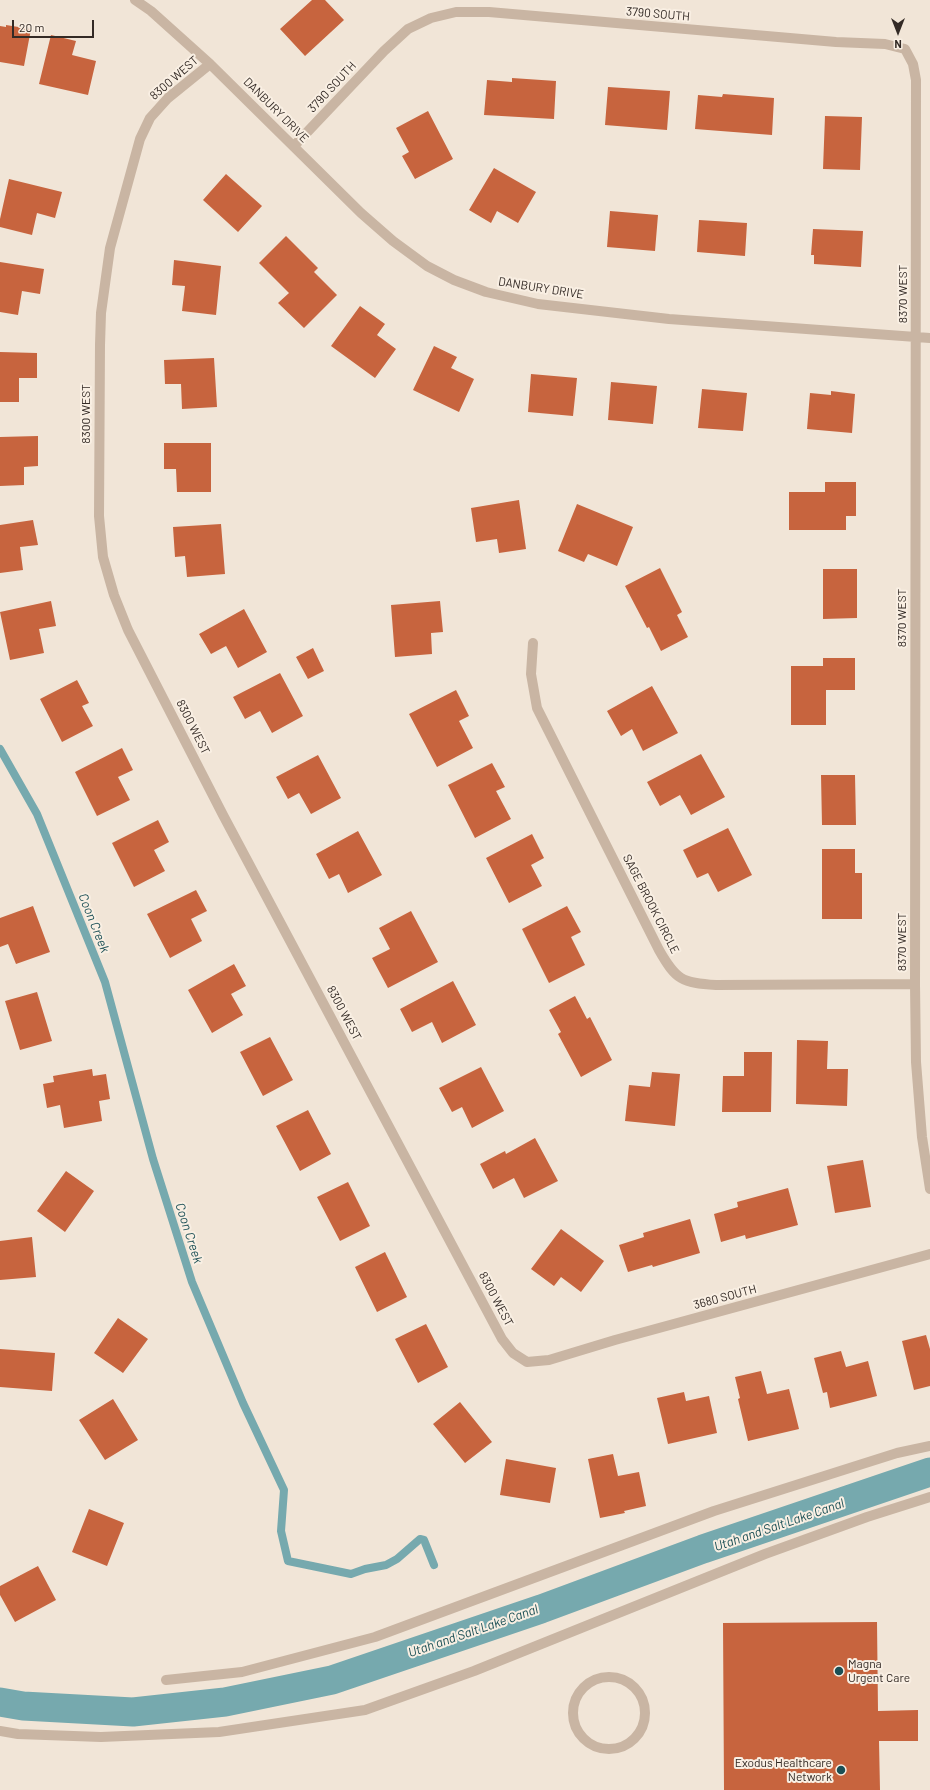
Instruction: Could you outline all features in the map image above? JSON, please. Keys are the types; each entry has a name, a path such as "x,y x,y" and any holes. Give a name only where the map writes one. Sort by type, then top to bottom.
{"street":[{"name":"DANBURY DRIVE","path":"135,0 151,11 210,64 361,213 393,241 427,266 454,280 486,292 538,304 669,319 930,338"},
{"name":"3790 SOUTH","path":"294,146 384,51 408,29 431,18 456,12 489,12 836,42 885,44 905,49"},
{"name":"8370 WEST","path":"905,49 913,64 916,80 916,1062 922,1137 930,1189"},
{"name":"8300 WEST","path":"210,64 168,98 150,118 140,139 110,248 101,313 100,345 99,516 103,556 114,595 128,630 224,815 502,1339 513,1353 527,1362"},
{"name":"SAGE BROOK CIRCLE","path":"533,643 531,674 537,708 665,962 680,978 692,983 716,985 915,984"},
{"name":"3680 SOUTH","path":"527,1362 549,1360 615,1340 930,1254"},
{"path":"166,1680 242,1672 374,1637 714,1511 897,1453 930,1446"},
{"path":"0,1731 18,1734 101,1737 219,1732 366,1710 489,1666 765,1554 867,1516 930,1497"},
{"path":"607,1676 619,1677 630,1683 639,1692 644,1703 646,1715 643,1727 636,1738 626,1745 615,1749 602,1749 591,1745 582,1738 575,1728 572,1716 573,1705 578,1694 585,1685 596,1679 607,1676"}],"building":[{"path":"312,0 325,0 344,20 305,56 280,29"},
{"path":"6,25 31,29 24,66 0,62 0,26 6,27"},
{"path":"51,35 76,41 72,55 96,61 88,95 39,84"},
{"path":"512,78 556,81 554,119 484,115 487,80 512,82"},
{"path":"608,87 670,91 667,130 605,125"},
{"path":"723,94 774,98 772,135 695,129 698,95 722,97"},
{"path":"428,111 453,159 415,179 402,156 409,152 396,128"},
{"path":"825,116 862,117 860,170 823,169"},
{"path":"494,168 536,192 518,223 497,211 491,223 469,210"},
{"path":"226,174 262,206 238,232 203,200"},
{"path":"9,179 62,192 55,218 37,213 32,235 0,227 0,219"},
{"path":"610,211 658,215 655,251 607,247"},
{"path":"699,220 747,223 745,256 697,252"},
{"path":"813,229 863,231 861,267 814,264 814,255 811,255"},
{"path":"286,236 318,268 314,272 337,295 304,328 278,303 289,293 259,263"},
{"path":"174,260 221,266 216,315 182,311 185,286 172,285"},
{"path":"0,262 44,269 40,294 22,291 18,315 0,312"},
{"path":"360,306 385,324 377,335 396,349 375,378 331,346"},
{"path":"434,346 457,357 451,368 474,379 459,412 413,390"},
{"path":"0,352 37,353 37,378 19,378 19,402 0,402"},
{"path":"214,358 217,407 182,409 181,384 165,384 164,360"},
{"path":"531,374 577,378 573,416 528,412"},
{"path":"611,382 657,386 653,424 608,420"},
{"path":"702,389 747,393 743,431 698,428"},
{"path":"831,391 855,394 852,433 807,429 810,393 831,395"},
{"path":"38,436 38,466 24,467 24,485 0,486 0,437"},
{"path":"164,443 211,443 211,492 177,492 176,469 164,469"},
{"path":"825,482 856,482 856,516 846,516 846,530 789,530 789,492 825,492"},
{"path":"519,500 526,549 499,553 497,539 476,542 471,508"},
{"path":"577,504 633,527 617,566 588,554 584,562 558,551"},
{"path":"33,520 38,545 20,547 23,570 0,573 0,525"},
{"path":"221,524 225,574 187,577 185,556 175,557 173,527"},
{"path":"660,568 682,612 677,615 688,637 661,651 625,586"},
{"path":"823,569 857,569 857,618 823,619"},
{"path":"51,601 56,626 39,629 44,653 10,660 0,612"},
{"path":"440,601 443,632 431,633 432,654 395,657 391,605"},
{"path":"244,609 267,652 238,668 226,646 211,654 199,634"},
{"path":"313,648 324,671 308,679 296,657"},
{"path":"823,658 855,658 855,690 826,690 826,725 791,725 791,666 823,666"},
{"path":"280,673 303,716 272,733 260,711 245,719 233,697"},
{"path":"77,680 89,703 82,706 93,726 62,742 40,699"},
{"path":"652,686 678,733 643,751 632,729 621,736 607,711"},
{"path":"456,690 469,716 459,721 473,748 437,767 409,714"},
{"path":"122,748 133,770 118,777 130,800 97,816 75,772"},
{"path":"701,754 725,797 691,815 680,795 660,806 647,782"},
{"path":"318,755 341,798 311,814 299,793 288,799 276,777"},
{"path":"492,763 505,787 496,791 511,819 475,838 448,785"},
{"path":"821,775 855,775 856,825 822,825"},
{"path":"158,820 169,842 154,850 165,871 134,887 112,843"},
{"path":"728,828 752,875 718,892 708,873 697,878 683,850"},
{"path":"358,831 382,875 348,893 339,874 329,879 316,854"},
{"path":"532,834 544,858 531,865 542,886 509,903 486,858"},
{"path":"822,849 855,849 855,873 862,873 862,919 822,919"},
{"path":"196,890 207,911 191,919 202,941 170,958 147,914"},
{"path":"33,906 50,952 16,964 8,944 0,947 0,918"},
{"path":"567,906 581,932 571,937 585,965 549,983 522,929"},
{"path":"411,911 438,962 388,988 372,958 390,949 379,928"},
{"path":"234,964 246,986 231,994 243,1015 212,1033 188,990"},
{"path":"453,981 476,1025 442,1043 432,1022 412,1032 400,1009"},
{"path":"37,992 52,1041 20,1050 5,1001"},
{"path":"575,996 587,1019 590,1017 612,1060 581,1077 558,1034 561,1032 549,1010"},
{"path":"270,1037 293,1080 263,1096 240,1052"},
{"path":"797,1040 828,1041 827,1069 848,1069 847,1106 796,1104"},
{"path":"744,1052 772,1052 771,1112 722,1112 723,1076 744,1076"},
{"path":"481,1067 504,1111 472,1128 462,1107 452,1112 439,1088"},
{"path":"92,1069 93,1076 106,1074 110,1099 99,1101 102,1121 64,1128 60,1105 47,1108 43,1084 54,1082 53,1076"},
{"path":"652,1072 680,1074 675,1126 625,1121 629,1085 650,1087"},
{"path":"308,1110 331,1154 300,1171 276,1126"},
{"path":"535,1138 558,1181 524,1198 514,1178 493,1189 480,1164 505,1151 506,1154"},
{"path":"863,1160 871,1207 835,1213 827,1166"},
{"path":"66,1171 94,1191 65,1232 37,1211"},
{"path":"348,1182 370,1226 340,1241 317,1197"},
{"path":"788,1188 798,1225 746,1239 745,1235 721,1242 714,1214 738,1207 737,1202"},
{"path":"690,1219 700,1253 653,1267 652,1265 628,1272 619,1245 644,1237 643,1233"},
{"path":"561,1229 604,1261 581,1292 561,1277 554,1286 531,1269"},
{"path":"32,1237 36,1277 0,1280 0,1241"},
{"path":"385,1252 407,1297 377,1312 355,1267"},
{"path":"118,1318 148,1339 123,1373 94,1353"},
{"path":"426,1324 448,1367 418,1383 395,1339"},
{"path":"926,1335 930,1349 930,1386 914,1390 902,1341"},
{"path":"0,1349 55,1353 52,1391 0,1387"},
{"path":"841,1351 846,1367 868,1361 877,1396 830,1408 827,1392 823,1393 814,1358"},
{"path":"761,1371 767,1394 789,1389 799,1429 748,1441 738,1399 740,1398 735,1377"},
{"path":"684,1392 686,1401 709,1396 717,1433 668,1444 657,1398"},
{"path":"113,1399 138,1440 105,1460 79,1420"},
{"path":"460,1402 492,1442 465,1463 433,1424"},
{"path":"613,1454 618,1476 639,1472 646,1506 624,1511 625,1513 600,1518 588,1459"},
{"path":"506,1459 556,1468 550,1503 500,1495"},
{"path":"89,1509 124,1523 107,1566 72,1552"},
{"path":"38,1566 56,1600 15,1622 0,1595 0,1586"},
{"path":"877,1622 878,1711 918,1710 918,1741 879,1741 880,1790 724,1790 723,1623"}],"waterway":[{"name":"Coon Creek","path":"0,749 37,814 105,982 153,1159 192,1282 243,1403 284,1490 281,1531 288,1561 351,1574 365,1569 386,1565 397,1559 420,1539 424,1540 434,1565"},
{"name":"Utah and Salt Lake Canal","path":"0,1702 23,1706 133,1712 225,1702 332,1680 541,1609 703,1549 930,1472"}],"place":[{"name":"Magna Urgent Care","path":"839,1671"},
{"name":"Exodus Healthcare Network","path":"841,1770"}]}
